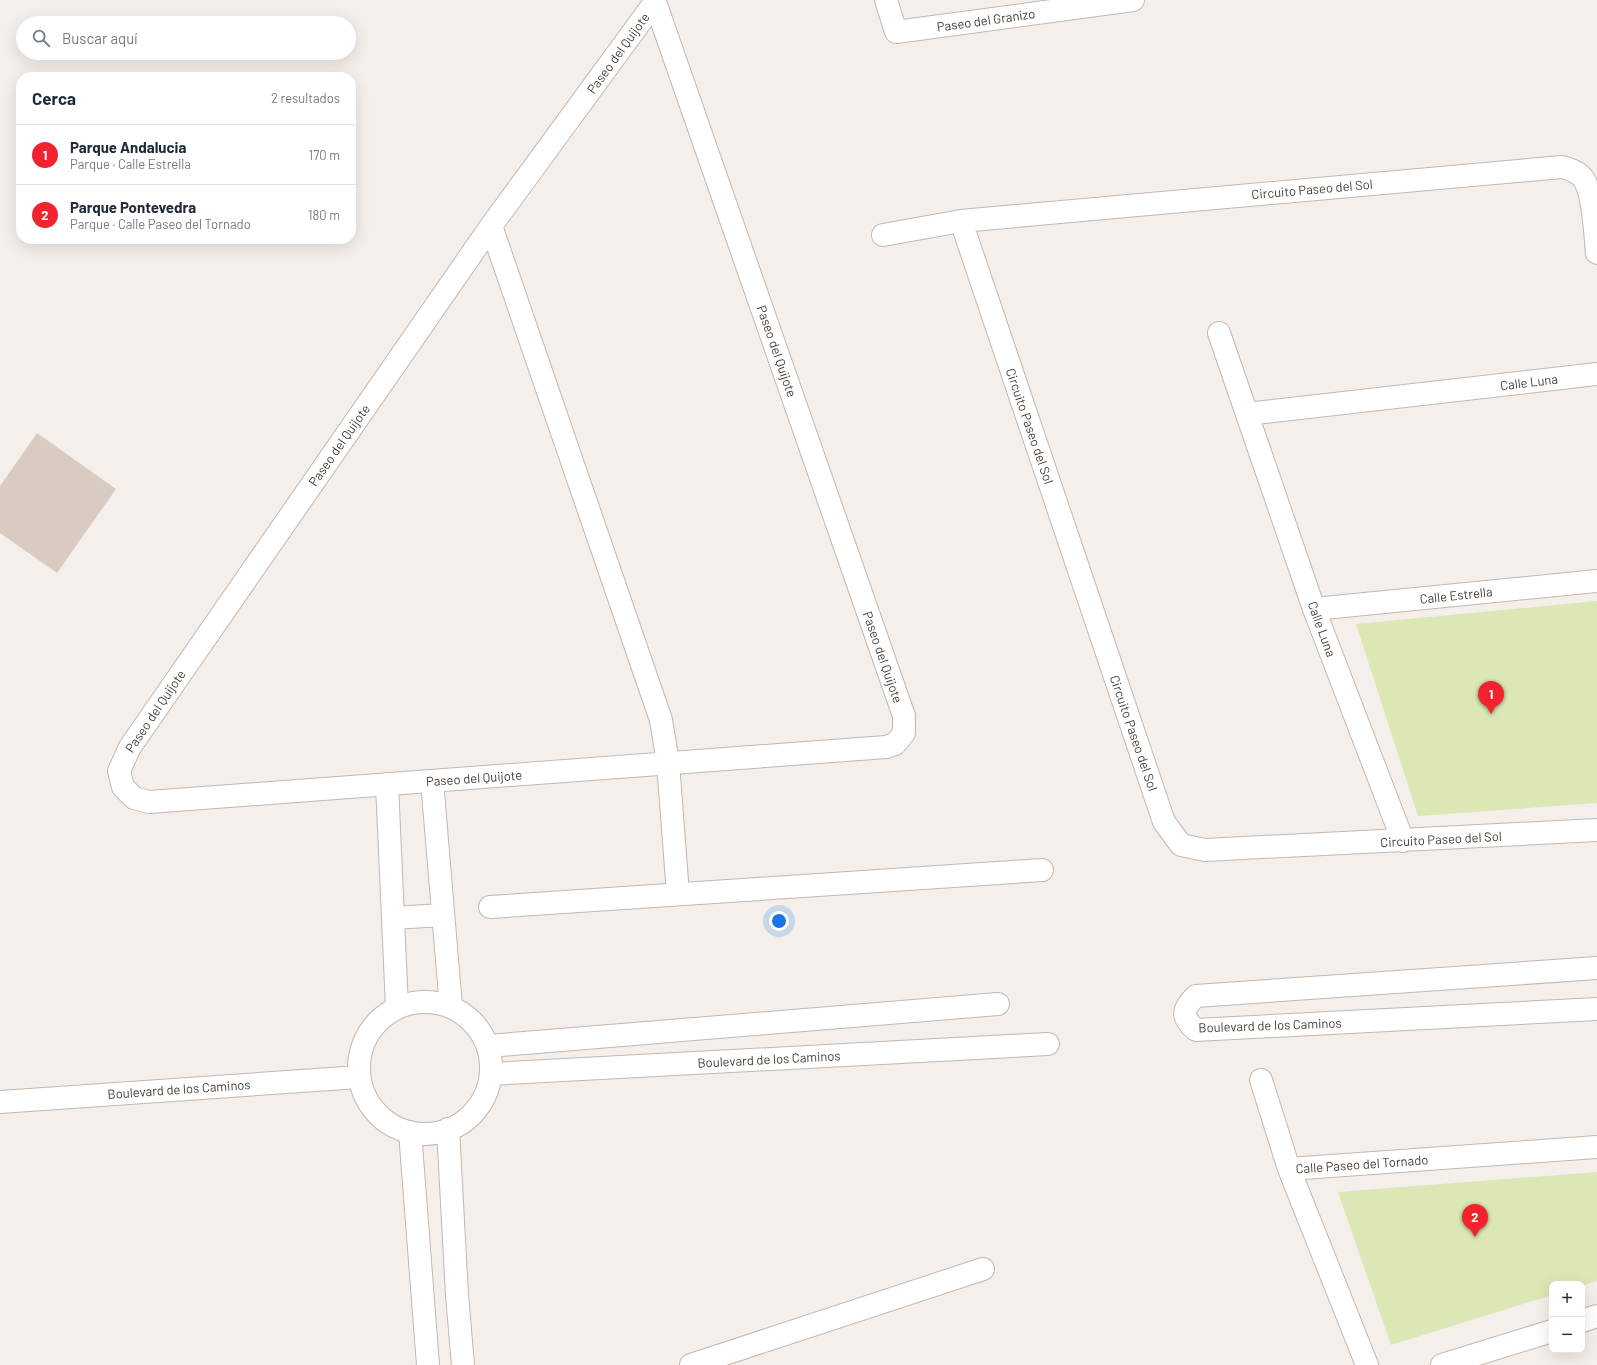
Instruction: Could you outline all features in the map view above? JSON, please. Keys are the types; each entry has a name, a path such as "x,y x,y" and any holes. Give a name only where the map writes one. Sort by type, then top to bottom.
{"street":[{"name":"Paseo del Granizo","path":"886,0 896,32 1133,0"},
{"name":"Paseo del Quijote","path":"655,1 904,716 904,733 895,744 886,747 149,802 134,798 123,787 119,771 130,746 491,226 655,1"},
{"name":"Circuito Paseo del Sol","path":"883,235 961,221 1562,167 1572,170 1582,177 1590,191 1597,253"},
{"name":"Circuito Paseo del Sol","path":"961,221 1164,822 1181,846 1205,850 1597,830"},
{"path":"491,226 661,720 668,764 678,894"},
{"name":"Calle Luna","path":"1220,333 1314,609 1402,841"},
{"name":"Calle Luna","path":"1247,414 1597,374"},
{"name":"Calle Estrella","path":"1314,609 1597,581"},
{"path":"432,781 451,1007"},
{"path":"387,784 397,1008"},
{"path":"490,907 1042,870"},
{"path":"393,918 443,915"},
{"name":"Boulevard de los Caminos","path":"1597,968 1196,996 1187,1005 1184,1014 1187,1023 1196,1030 1597,1008"},
{"path":"424,1001 451,1007 473,1023 488,1046 491,1074 480,1105 457,1127 426,1135 394,1128 370,1107 359,1077 361,1049 374,1025 397,1008 424,1001"},
{"path":"488,1046 998,1004"},
{"name":"Boulevard de los Caminos","path":"491,1074 1048,1044"},
{"name":"Boulevard de los Caminos","path":"0,1102 359,1077"},
{"path":"1261,1080 1289,1169"},
{"path":"448,1129 457,1295 463,1365"},
{"path":"410,1132 428,1365"},
{"name":"Calle Paseo del Tornado","path":"1367,1365 1289,1169 1597,1147"},
{"path":"691,1365 983,1269"},
{"path":"1585,1320 1597,1316"},
{"path":"1442,1365 1549,1332"}],"green space":[{"path":"1597,601 1597,803 1418,816 1356,624"},
{"path":"1597,1172 1597,1281 1585,1285 1585,1281 1549,1281 1549,1296 1391,1345 1338,1192"}],"building":[{"path":"37,433 116,489 57,573 0,533 0,486"}],"place":[{"name":"Parque Andalucia","path":"1491,714"},
{"name":"Parque Pontevedra","path":"1475,1237"}]}
